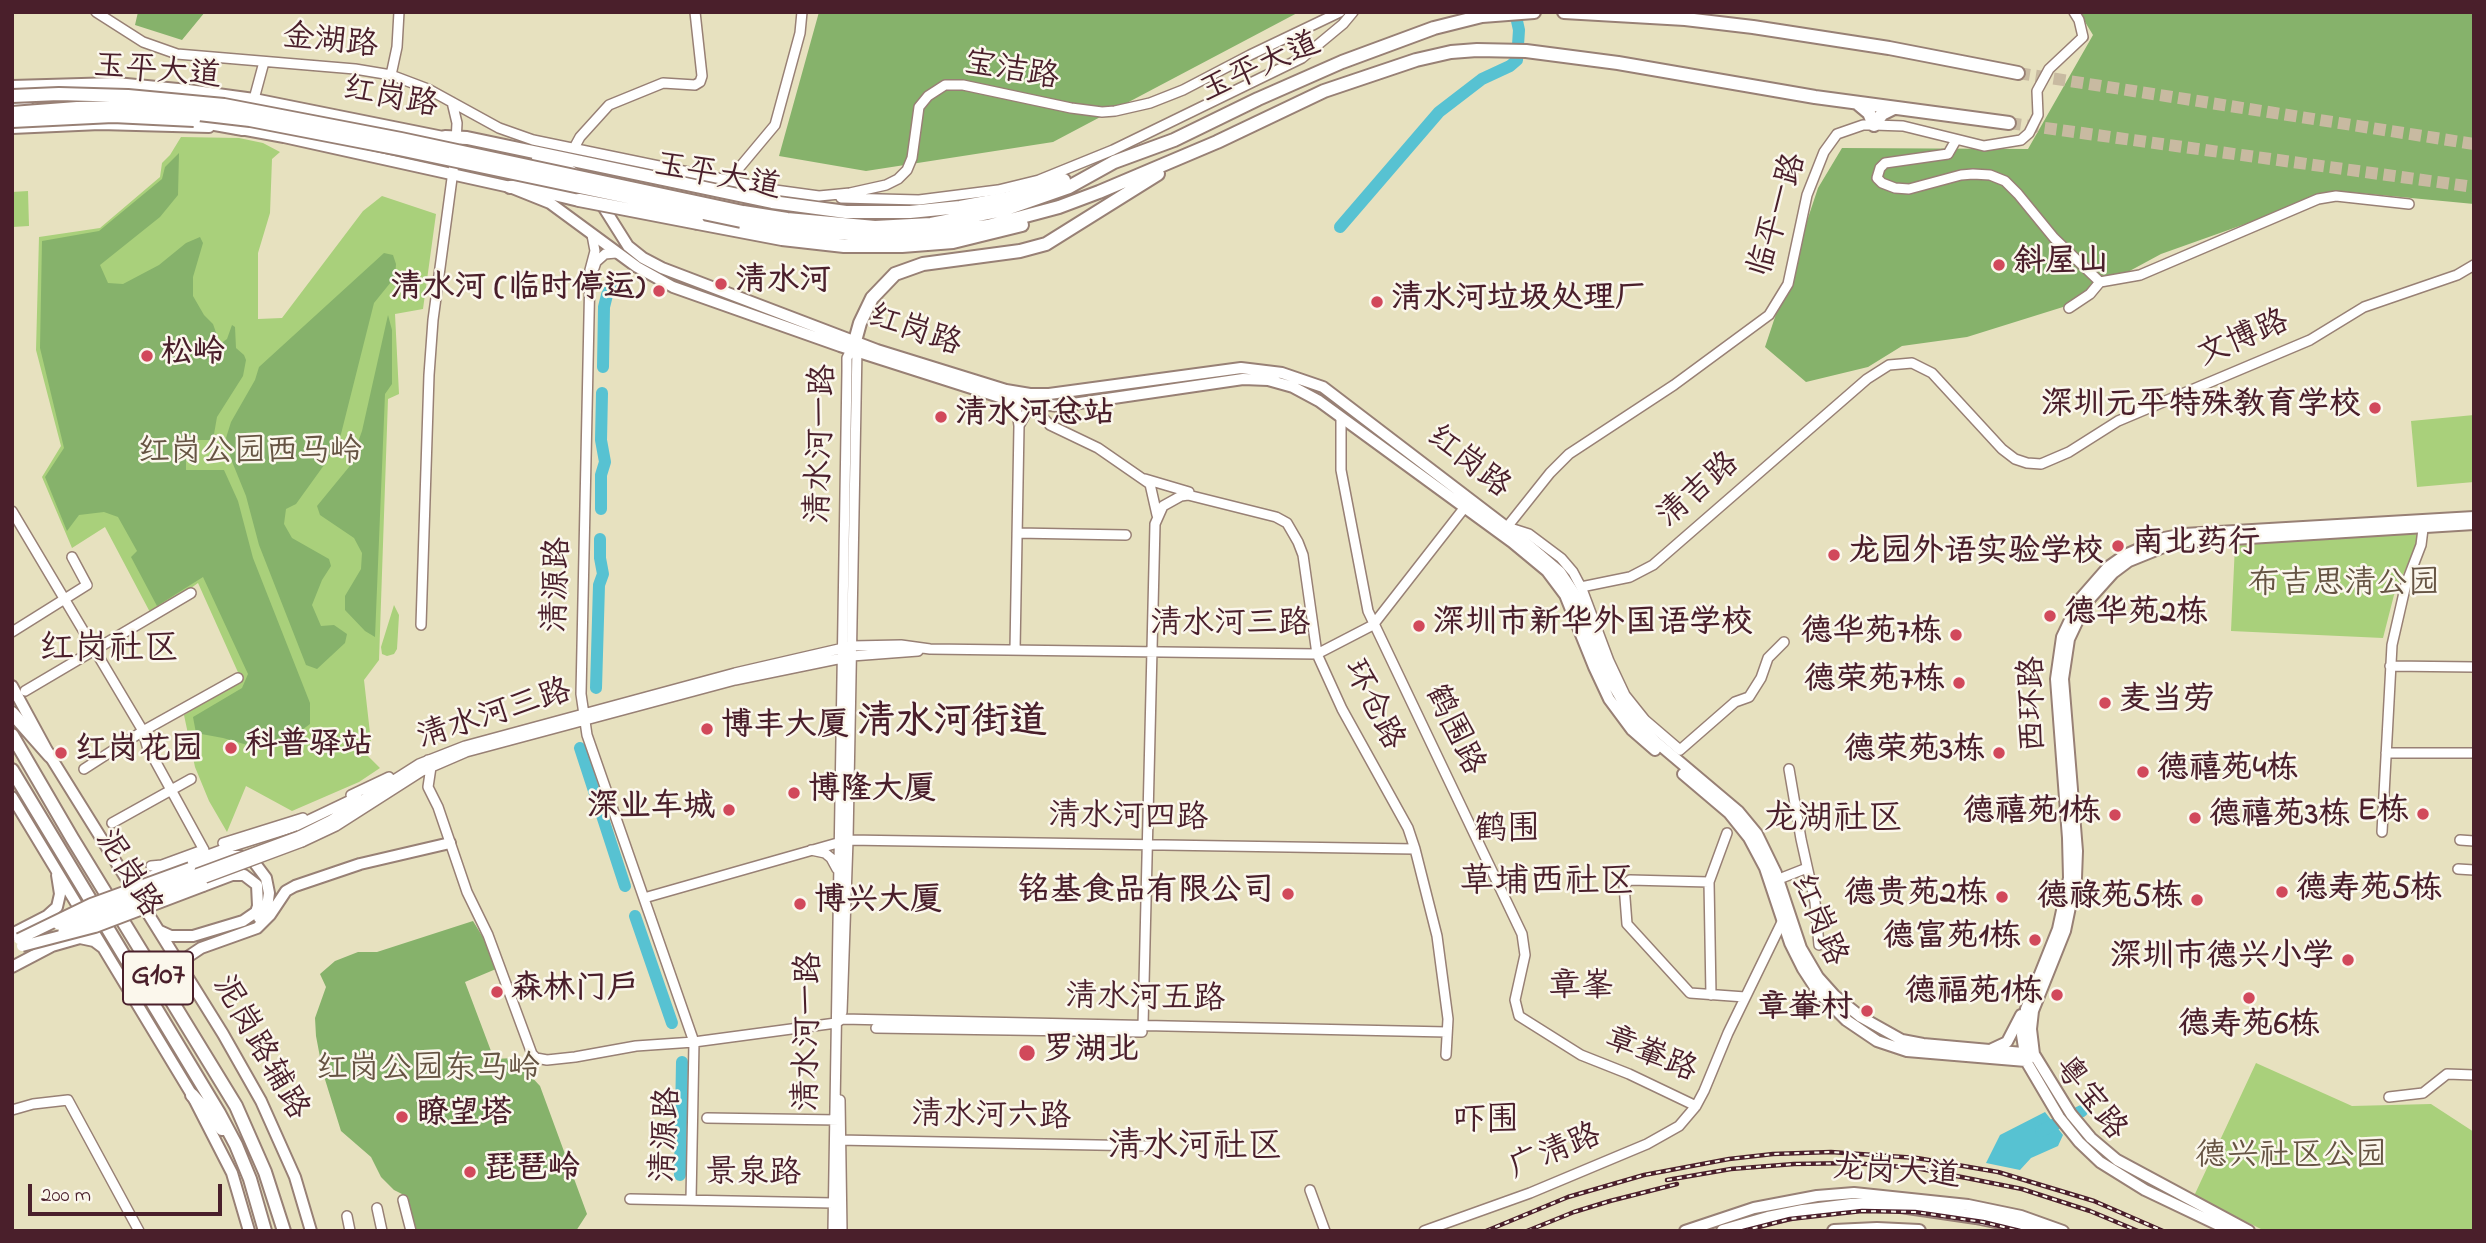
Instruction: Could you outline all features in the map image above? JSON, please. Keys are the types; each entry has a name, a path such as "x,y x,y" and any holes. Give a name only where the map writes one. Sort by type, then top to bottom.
{"highway":[{"name":"玉平大道","path":"12,113 139,107 229,117 742,217 875,227 931,224 1028,203 1069,187 1114,162 1174,140 1258,99 1434,28 1482,16 1534,12"},
{"path":"1564,12 1686,16 1889,48 2018,73"},
{"name":"玉平大道","path":"12,96 128,96 224,105 401,139 807,232 863,235 911,235 988,226 1059,207 1217,142 1324,91 1416,60 1477,50 1526,51 1856,102"},
{"path":"1856,102 2009,123"},
{"path":"1856,102 1869,113 1874,125"},
{"path":"1874,125 1882,114 1895,108"},
{"path":"12,121 113,116 198,121 243,129"},
{"path":"454,136 772,202 861,212 909,212 977,204 1047,186 1114,162"},
{"path":"855,348 860,323 872,298 895,274 923,264 1020,251 1046,244 1161,172 1217,142"},
{"path":"510,187 521,186 579,200 782,239 844,246 902,246 953,242 1000,232 1087,204 1161,172"},
{"path":"12,713 50,756"},
{"name":"泥岗路","path":"12,735 236,1106 265,1171 284,1231"},
{"name":"泥岗路","path":"12,770 198,1077 236,1145 257,1200 265,1231"},
{"path":"191,1095 236,1145"},
{"path":"1887,1204 1914,1198"},
{"name":"龙岗大道","path":"1723,1231 1803,1211 1887,1204 2044,1231"},
{"name":"龙岗大道","path":"1834,1231 1919,1231"}],"main road":[{"name":"红岗路","path":"12,86 116,83 254,99 454,136 566,167 592,189 628,246 651,263 855,348 989,385 1030,394 1082,390 1225,370 1269,370 1323,387 1550,561 1569,584 1606,673 1632,717 1655,741 1749,822 1766,849 1779,879 1806,958 1818,977 1845,1005 1871,1024 1902,1040 2028,1056"},
{"path":"36,84 30,90 27,105 28,114 36,126"},
{"path":"12,106 27,105"},
{"name":"红岗路","path":"12,128 100,124 243,129 510,187 550,203 616,253 673,287 1012,401 1031,405 1059,407 1233,379 1252,379 1293,387 1320,401 1465,507 1529,555 1556,581 1568,602 1599,678 1614,707 1640,738 1739,824 1762,861 1794,951 1812,985 1838,1014 1862,1033 1907,1051 2028,1056"},
{"path":"1354,428 1363,427 1364,418"},
{"name":"西环路","path":"2028,1056 2033,1011 2065,931 2076,878 2077,851 2063,679 2069,639 2086,603 2113,573 2129,561 2166,545 2424,524 2474,517"},
{"name":"西环路","path":"2028,1056 2023,1026 2028,1000 2058,929 2069,878 2056,679 2057,657 2070,617 2093,582 2125,555 2164,538 2184,534 2474,524"},
{"name":"泥岗路辅路","path":"12,686 50,756 238,1059 281,1140 311,1231"},
{"path":"12,797 191,1095 232,1173 249,1231"},
{"path":"190,956 201,948 257,928 270,915 286,891 295,886 360,864 450,843"},
{"path":"16,943 91,904 222,856 240,856 259,867 266,878 269,893 267,907 258,918 245,926 201,941 192,948 185,973"},
{"path":"16,943 57,907 60,894 54,866"},
{"path":"16,943 103,924 232,875 244,875 257,885 256,912 243,921 193,936 171,936 158,929"},
{"path":"12,967 52,946 80,938 94,941 108,954"},
{"path":"1986,1050 2007,1042 2028,1000"},
{"name":"粤宝路","path":"2028,1056 2074,1127 2079,1142 2111,1170 2145,1190 2231,1231"},
{"name":"粤宝路","path":"2074,1127 2126,1166 2249,1231"},
{"name":"龙岗大道","path":"1685,1231 1754,1208 1807,1197 1854,1193 1968,1205 2021,1216 2063,1231"}],"street":[{"name":"金湖路","path":"96,12 126,33 159,49 194,57 355,69 391,75 415,83 477,116"},
{"path":"391,75 397,47 399,12"},
{"path":"574,148 580,137 608,105 663,83 695,85 700,82 702,76 695,12"},
{"path":"729,180 769,135 778,118 800,33 802,12"},
{"name":"宝洁路","path":"477,116 512,134 729,180 819,196 850,193 886,185 898,179 912,158 919,107 942,86 960,84 1055,106 1101,112 1115,111 1150,103 1183,90 1340,12"},
{"path":"819,196 919,200 998,190 1039,180 1113,150 1302,58 1343,24 1353,12"},
{"name":"临平一路","path":"1507,527 1550,473 1569,454 1674,385 1769,315 1788,284 1804,205 1824,152 1837,134 1854,127 1874,125 1903,127 1984,146 2021,140 2029,133 2038,115 2038,91 2049,69 2083,37 2074,12"},
{"path":"254,99 264,62"},
{"path":"421,625 430,350 453,174 452,102"},
{"path":"454,136 469,118 477,116"},
{"path":"1955,140 1948,154 1885,163 1877,178 1895,188 1909,189 1973,174 1990,175 2005,181 2054,237 2099,282"},
{"path":"2068,308 2090,294 2099,282 2140,275 2318,199 2336,196 2409,204"},
{"name":"清源路","path":"586,716 581,694 590,270 595,251 592,235"},
{"name":"清源路","path":"616,253 605,254 596,262 594,271 585,694 587,735 695,1042 691,1200"},
{"name":"文博路","path":"1837,405 1881,368 1898,363 1912,363 1939,378 2002,449 2015,459 2041,464 2055,460 2128,417 2310,340 2364,307 2457,275 2474,265"},
{"name":"清水河一路","path":"842,1231 837,1120 847,652 847,358 855,348"},
{"path":"1012,401 1017,411 1019,426 1015,650"},
{"path":"876,1028 1143,1029 1156,519 1150,484 1098,448 1050,425 1031,405 1021,418 1019,426"},
{"name":"清吉路","path":"1581,587 1630,577 1653,565 1837,405"},
{"name":"鹤围路","path":"1341,418 1341,470 1364,596 1373,625 1522,934 1525,955 1515,1000 1519,1016"},
{"path":"1143,479 1208,498"},
{"name":"环仓路","path":"1156,519 1163,506 1181,496 1208,498 1255,510 1287,523 1303,555 1317,654 1342,709 1408,828 1415,849 1437,936 1448,1019 1446,1055"},
{"name":"清水河三路","path":"300,839 390,782 464,746 586,716 735,673 847,652 901,645 930,649 1317,654 1373,625 1465,507"},
{"path":"12,511 143,731 147,746 204,850"},
{"path":"2382,832 2390,666 2400,604 2421,545 2424,524"},
{"path":"1507,527 1524,532 1553,552 1573,572 1625,695 1645,720 1680,750 1735,702 1749,697 1761,678 1768,659 1784,642"},
{"path":"1017,533 1126,535"},
{"path":"12,632 88,585 72,557"},
{"path":"25,691 191,593"},
{"path":"2390,666 2474,667"},
{"path":"84,769 143,731 238,678"},
{"path":"2386,753 2474,753"},
{"path":"151,866 162,865 306,816 426,764"},
{"name":"清水河三路","path":"16,943 336,826 426,764"},
{"name":"清水河五路","path":"426,764 428,788 467,892 488,935 532,1054 536,1058 547,1060 590,1055 620,1048 695,1042 839,1021 1143,1029 1447,1032"},
{"path":"1789,769 1815,902 1819,945"},
{"path":"112,823 191,779"},
{"path":"121,869 133,876 151,876 294,827 390,782"},
{"path":"1712,995 1709,881 1727,833"},
{"name":"清水河一路","path":"839,1021 839,879 844,840"},
{"name":"清水河四路","path":"646,898 844,840 1415,849"},
{"path":"2460,840 2474,841"},
{"path":"806,850 825,853 831,858 839,879"},
{"path":"1779,879 1807,868"},
{"path":"2458,869 2474,870"},
{"path":"1709,881 1630,880 1624,885 1627,924 1690,993 1745,997"},
{"name":"章輋路","path":"1519,1016 1581,1055 1629,1074 1696,1107 1783,920"},
{"path":"2389,1097 2423,1093 2447,1074 2474,1075"},
{"path":"12,1110 33,1104 68,1100 139,1231"},
{"name":"广清路","path":"1424,1231 1530,1193 1654,1141 1679,1126 1696,1107"},
{"path":"707,1118 837,1120"},
{"name":"清水河一路","path":"833,1231 838,1140"},
{"name":"清水河六路","path":"838,1140 1148,1146"},
{"path":"1310,1190 1325,1231"},
{"name":"景泉路","path":"630,1199 834,1203"},
{"path":"403,1200 411,1231"},
{"path":"377,1208 382,1231"},
{"path":"347,1216 350,1231"}],"green space":[{"path":"138,12 205,12 182,40 135,25"},
{"path":"819,12 1299,12 1053,142 866,171 779,156"},
{"path":"2079,12 2474,12 2474,204 2338,191 2161,254 2063,307 1967,337 1902,346 1868,367 1806,382 1765,347 1818,188 1842,148 2028,149 2093,35"},
{"name":"红岗公园西马岭","path":"181,137 239,138 263,143 280,152 272,159 270,213 258,253 258,319 282,318 363,211 382,196 436,214 423,309 395,314 399,394 388,399 379,660 364,680 371,742 365,753 380,768 359,782 292,811 246,786 227,832 209,801 195,767 184,715 241,679 198,583 152,616 105,527 72,548 42,477 61,446 36,350 39,237 100,228 160,177 162,163"},
{"path":"179,153 178,195 160,217 100,265 108,283 123,284 159,265 186,243 200,237 203,243 193,277 193,296 213,324 220,344 227,339 232,325 235,327 236,348 246,360 243,376 217,417 214,434 216,440 186,440 186,470 224,470 238,501 253,558 310,703 310,724 283,744 258,748 196,733 193,717 242,688 248,674 203,577 157,606 131,557 137,551 118,517 104,512 79,515 67,531 45,477 64,448 40,348 42,241 99,231 162,179 165,167"},
{"path":"28,191 29,226 12,227 12,192"},
{"path":"384,253 393,255 396,264 395,277 374,303 341,434 327,461 296,504 286,509 284,524 292,538 329,559 331,566 312,605 321,626 334,625 347,634 345,643 317,669 306,665 259,545 226,438 231,422 255,380 259,367"},
{"path":"388,315 392,330 392,384 385,394 375,637 365,631 345,610 345,596 361,569 362,553 354,538 320,515 317,506 349,467 362,431"},
{"path":"2474,415 2474,482 2417,487 2411,421"},
{"name":"布吉思清公园","path":"2419,532 2418,541 2394,595 2383,638 2231,631 2235,545"},
{"path":"394,605 399,615 397,649 394,654 387,656 382,654 381,647"},
{"name":"红岗公园东马岭","path":"473,921 484,939 496,969 465,982 494,1059 514,1058 540,1086 587,1214 576,1231 416,1231 408,1197 394,1190 381,1177 371,1157 341,1131 323,1073 316,1036 315,1018 326,987 320,974 335,961 358,952 377,952"},
{"name":"德兴社区公园","path":"2256,1063 2352,1106 2431,1104 2474,1132 2474,1225 2471,1231 2265,1231 2194,1196"}],"water":[{"path":"2045,1112 2063,1135 2058,1146 2031,1158 2020,1170 1986,1163 2000,1135"}],"waterway":[{"path":"1340,227 1439,112 1482,79 1517,60 1519,30 1515,12"},
{"path":"603,367 604,307 617,277"},
{"path":"601,509 601,475 605,462 601,440 602,393"},
{"path":"596,688 599,585 603,574 600,539"},
{"path":"580,748 625,886"},
{"path":"635,916 672,1023"},
{"path":"680,1175 682,1062"},
{"path":"2041,1131 2082,1111"}],"tunnel":[{"path":"2018,73 2474,144"},
{"path":"2009,123 2474,187"}],"railway":[{"path":"1486,1231 1568,1197 1644,1175 1729,1159 1831,1152 1917,1158 1998,1172 2094,1201 2163,1231"},
{"path":"1667,1180 1731,1169 1794,1164 1853,1163 1916,1168 2022,1189 2090,1211 2138,1231"},
{"path":"1527,1231 1574,1212 1677,1184"},
{"path":"1743,1231 1790,1219 1862,1211 1915,1212 1983,1222 2020,1231"}],"place":[{"name":"斜屋山","path":"1999,265"},
{"name":"清水河","path":"721,284"},
{"name":"清水河 (临时停运)","path":"659,291"},
{"name":"清水河垃圾处理厂","path":"1377,302"},
{"name":"松岭","path":"147,356"},
{"name":"深圳元平特殊教育学校","path":"2375,408"},
{"name":"清水河总站","path":"941,417"},
{"name":"南北药行","path":"2118,546"},
{"name":"龙园外语实验学校","path":"1834,555"},
{"name":"德华苑2栋","path":"2050,616"},
{"name":"深圳市新华外国语学校","path":"1419,626"},
{"name":"德华苑7栋","path":"1956,635"},
{"name":"德荣苑7栋","path":"1959,683"},
{"name":"麦当劳","path":"2105,703"},
{"name":"博丰大厦","path":"707,729"},
{"name":"科普驿站","path":"231,748"},
{"name":"红岗花园","path":"61,753"},
{"name":"德荣苑3栋","path":"1999,753"},
{"name":"德禧苑4栋","path":"2143,772"},
{"name":"博隆大厦","path":"794,793"},
{"name":"深业车城","path":"729,810"},
{"name":"E栋","path":"2423,814"},
{"name":"德禧苑1栋","path":"2115,815"},
{"name":"德禧苑3栋","path":"2195,818"},
{"name":"德寿苑5栋","path":"2282,892"},
{"name":"铭基食品有限公司","path":"1288,894"},
{"name":"德贵苑2栋","path":"2002,897"},
{"name":"德禄苑5栋","path":"2197,900"},
{"name":"博兴大厦","path":"800,904"},
{"name":"德富苑1栋","path":"2035,940"},
{"name":"深圳市德兴小学","path":"2348,960"},
{"name":"森林门户","path":"497,992"},
{"name":"德福苑1栋","path":"2057,995"},
{"name":"德寿苑6栋","path":"2249,998"},
{"name":"章輋村","path":"1867,1011"},
{"name":"罗湖北","path":"1027,1053"},
{"name":"瞭望塔","path":"402,1117"},
{"name":"琵琶岭","path":"470,1172"}],"district":[{"name":"红岗社区","path":"109,652"},
{"name":"清水河街道","path":"952,726"},
{"name":"龙湖社区","path":"1833,822"},
{"name":"鹤围","path":"1507,833"},
{"name":"草埔西社区","path":"1547,885"},
{"name":"章峯","path":"1581,990"},
{"name":"吓围","path":"1486,1124"},
{"name":"清水河社区","path":"1195,1150"}]}
